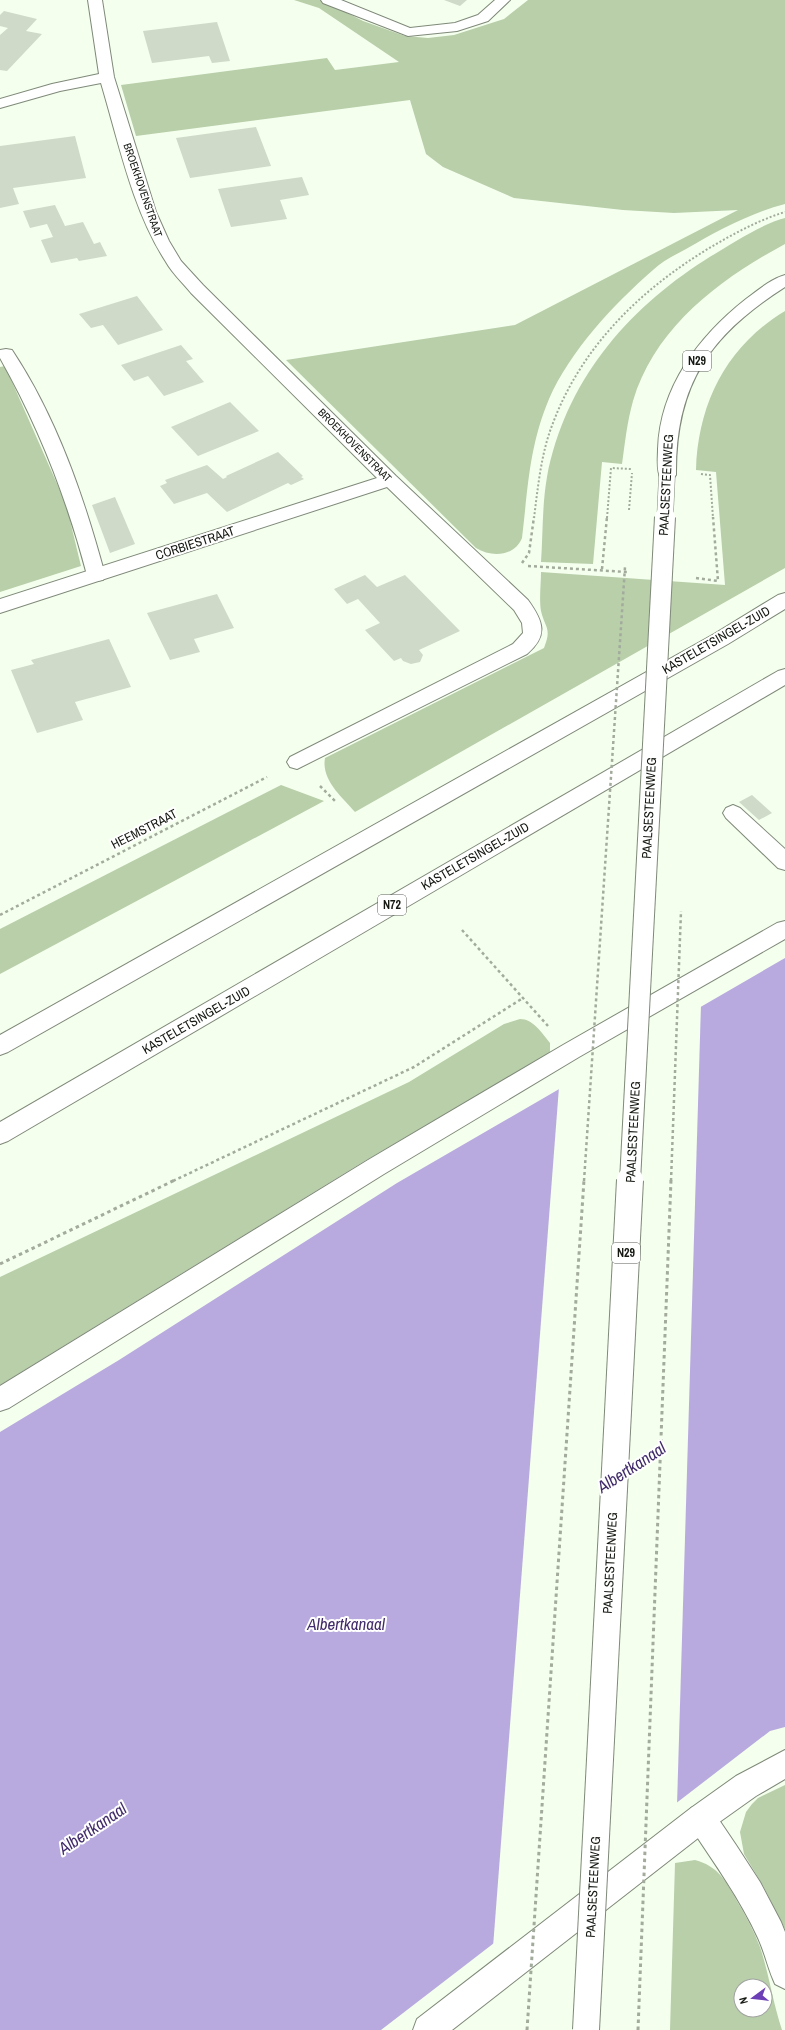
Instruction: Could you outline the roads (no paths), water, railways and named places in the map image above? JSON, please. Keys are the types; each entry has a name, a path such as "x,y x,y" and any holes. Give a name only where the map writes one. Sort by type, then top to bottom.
{"main road":[{"name":"BROEKHOVENSTRAAT","path":"95,0 107,77 148,212 161,241 174,263 197,289 390,480 521,605 531,621 532,636 526,645 510,655 297,762"},
{"path":"328,0 408,32 457,27 483,18 503,0"},
{"path":"0,104 57,87 107,77"},
{"name":"PAALSESTEENWEG","path":"586,2030 668,437 674,407 686,376 708,345 736,315 769,289 785,280"},
{"path":"6,354 25,387 65,478 85,532 96,575"},
{"name":"CORBIESTRAAT","path":"0,606 390,480"},
{"name":"KASTELETSINGEL-ZUID","path":"0,1046 721,639 785,600"},
{"name":"KASTELETSINGEL-ZUID","path":"0,1134 785,676"},
{"path":"733,813 785,862"},
{"path":"0,1400 376,1166 571,1051 785,929"},
{"path":"428,2030 702,1818 746,1786 785,1764"},
{"path":"702,1818 747,1886 772,1935 785,1974"}],"water":[{"name":"Albertkanaal","path":"785,958 785,1727 770,1731 381,2030 0,2030 0,1432 119,1360 397,1183"}]}
